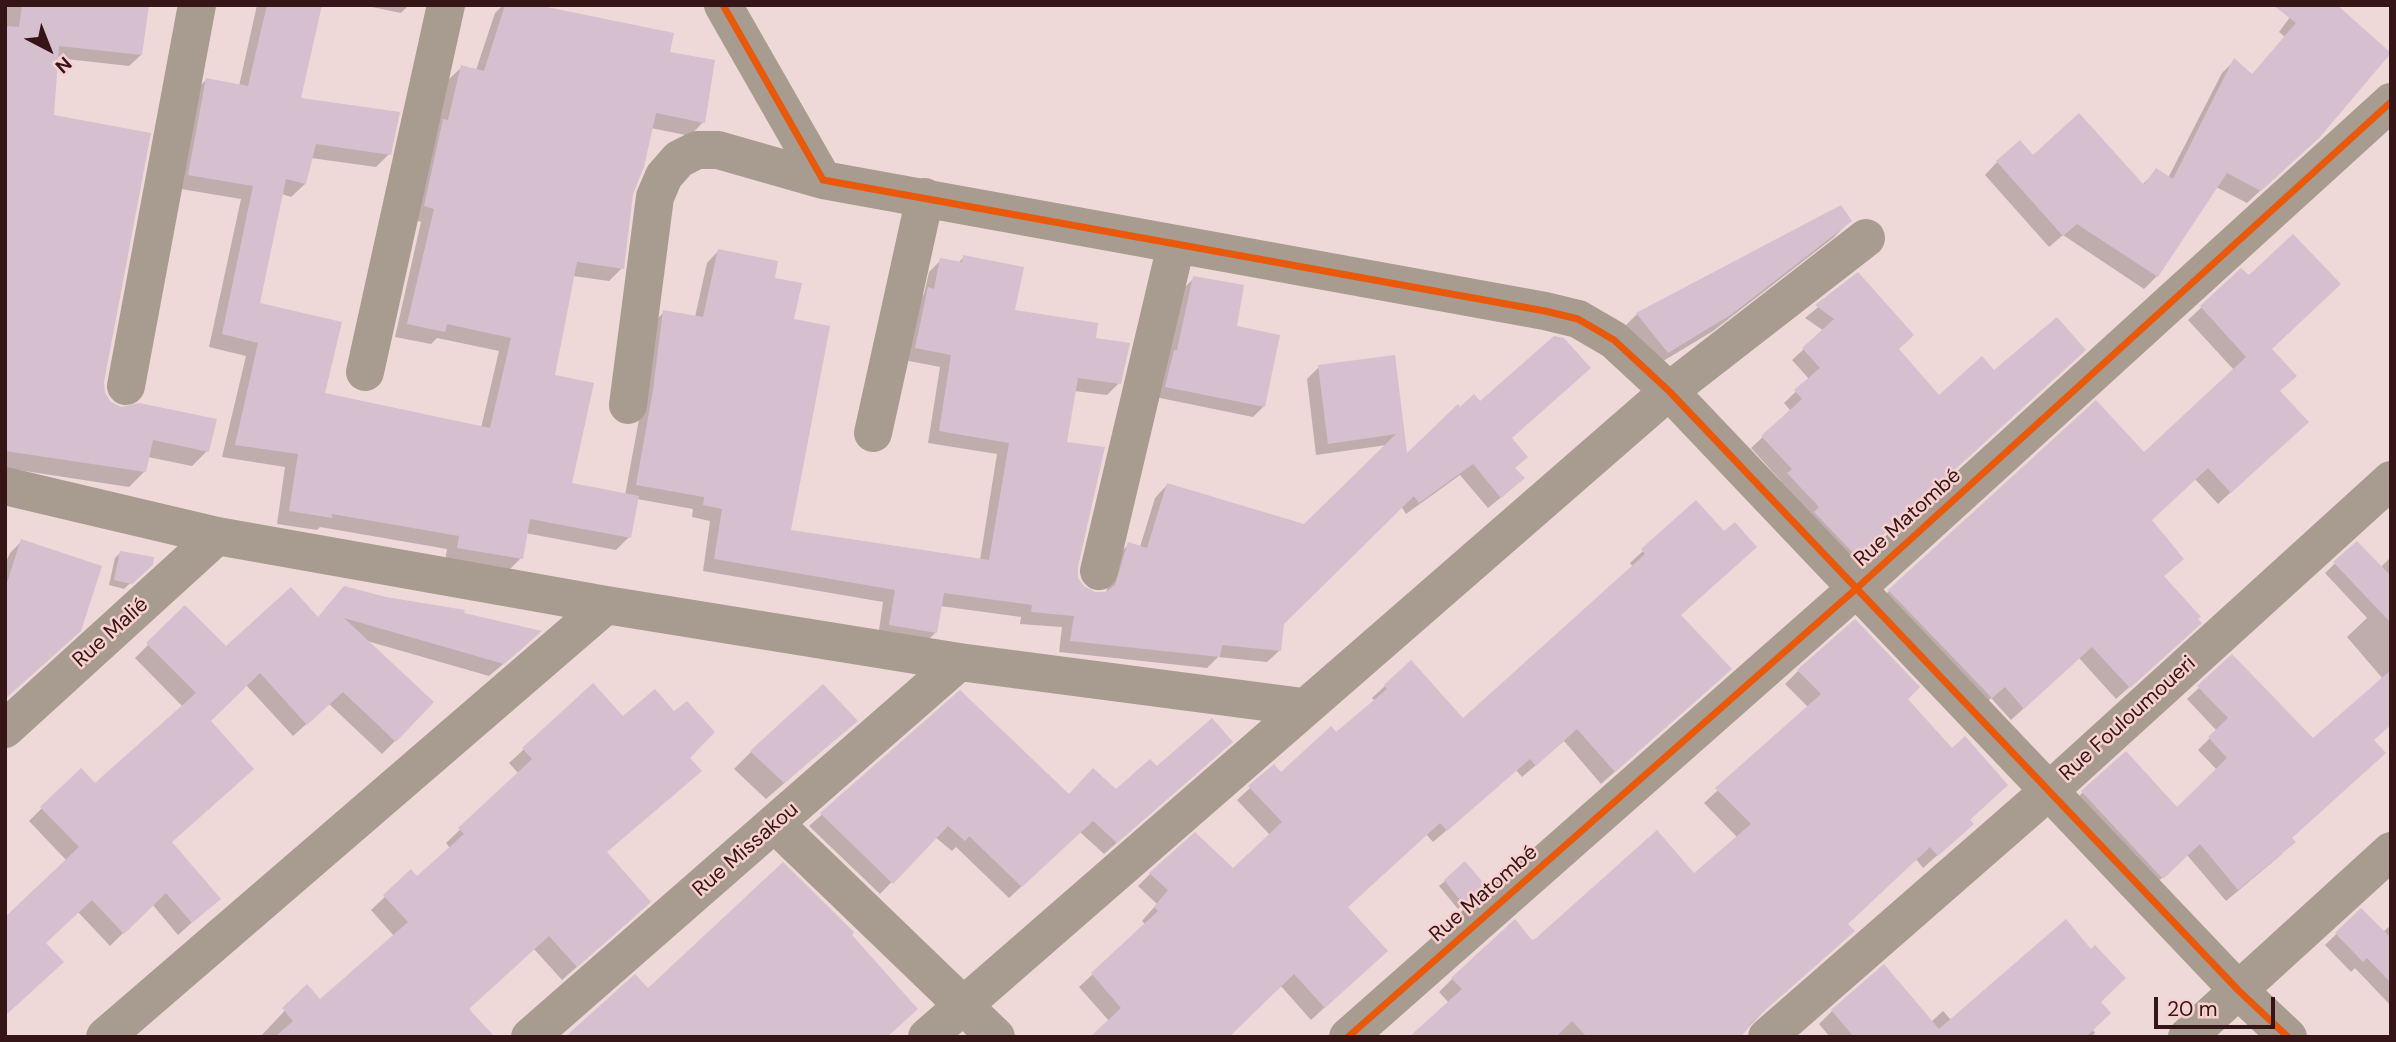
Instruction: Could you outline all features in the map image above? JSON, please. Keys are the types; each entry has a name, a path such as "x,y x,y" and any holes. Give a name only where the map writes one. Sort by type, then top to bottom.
{"street":[{"path":"126,386 197,5"},
{"path":"365,372 446,5"},
{"path":"723,5 823,180"},
{"name":"Rue Matombé","path":"1348,1037 1857,588 2391,103"},
{"path":"628,405 655,197 664,176 678,159 696,150 718,150 823,180 1578,319 1614,340 1669,391 2239,991 2288,1037"},
{"path":"873,433 925,197"},
{"path":"927,1037 1669,391 1867,238"},
{"path":"1099,571 1176,245"},
{"name":"Rue Fouloumoueri","path":"1767,1037 2050,790 2391,480"},
{"path":"5,486 217,536 606,605 959,662 1303,707"},
{"name":"Rue Malié","path":"5,729 217,536"},
{"path":"105,1037 606,605"},
{"name":"Rue Missakou","path":"530,1037 776,825 959,662"},
{"path":"776,825 996,1037"},
{"path":"2187,1037 2391,851"}],"building":[{"path":"22,5 149,5 142,55 59,46 54,115 151,133 104,382 105,393 111,402 121,407 139,403 217,419 209,452 153,440 146,472 5,451 5,26 19,27"},
{"path":"267,5 322,5 301,98 400,112 391,155 316,144 306,184 286,179 260,303 342,322 325,393 490,428 511,338 447,324 445,332 407,324 434,209 424,206 443,119 448,120 461,65 484,71 505,5 537,5 674,33 670,52 715,60 705,123 656,113 644,167 633,194 624,269 577,262 555,375 594,383 572,483 639,496 631,538 530,519 523,559 457,548 459,536 332,514 332,518 289,511 298,454 235,445 258,343 222,334 253,186 188,175 206,78 248,86"},
{"path":"2273,5 2337,5 2391,53 2320,137 2261,191 2227,173 2158,277 2077,224 2063,236 1996,161 2020,140 2033,155 2079,113 2144,185 2156,168 2173,179 2234,58 2252,74 2296,23"},
{"path":"1841,205 1852,221 1732,314 1668,353 1636,313"},
{"path":"2293,234 2341,284 2272,349 2297,376 2280,391 2309,422 2231,493 2208,468 2152,520 2184,559 2164,576 2201,617 2198,619 2202,623 2130,688 2092,647 2024,709 2005,687 1992,698 1888,590 2096,400 2144,452 2246,357 2200,306 2241,268 2249,275"},
{"path":"718,249 778,261 775,278 802,283 794,319 830,326 791,530 989,560 1009,443 939,431 951,355 915,348 928,287 934,289 940,258 962,262 963,255 1024,267 1015,310 1098,323 1096,338 1130,343 1121,384 1078,378 1067,442 1105,447 1078,567 1078,578 1084,586 1095,592 1106,592 1115,585 1128,542 1147,548 1167,483 1304,524 1396,434 1328,444 1318,365 1395,355 1407,453 1458,404 1460,407 1474,394 1480,401 1554,336 1564,338 1591,368 1512,438 1528,457 1515,468 1525,478 1501,498 1473,464 1419,503 1414,496 1284,624 1281,651 1222,645 1220,657 1070,641 1074,616 1031,612 1032,605 944,593 937,633 889,625 895,590 714,559 722,509 703,505 704,497 636,485 653,390 663,310 703,317"},
{"path":"1858,272 1914,335 1899,349 1939,395 1982,356 1994,370 2057,317 2086,350 1858,558 1814,512 1819,507 1787,473 1792,469 1761,436 1802,399 1794,390 1820,368 1802,348 1834,319 1815,305"},
{"path":"1193,276 1244,285 1237,326 1280,335 1265,407 1165,387 1174,350 1177,350"},
{"path":"1696,500 1724,531 1735,522 1757,547 1681,615 1732,669 1615,772 1577,729 1536,766 1530,759 1447,831 1440,823 1348,907 1388,951 1325,1008 1294,974 1229,1037 1090,1037 1121,1008 1091,973 1158,911 1154,907 1168,890 1149,873 1195,832 1233,868 1282,822 1248,786 1274,764 1281,772 1331,726 1336,732 1387,689 1384,685 1411,660 1463,718 1645,554 1641,549"},
{"path":"21,539 102,566 81,631 5,699 5,589"},
{"path":"2357,541 2391,576 2391,623 2333,562"},
{"path":"120,551 154,557 153,565 132,584 114,580"},
{"path":"344,586 386,597 465,610 464,613 542,631 504,664 344,618 434,702 396,742 343,692 307,725 260,673 211,721 254,769 172,842 221,899 192,923 166,893 124,934 92,900 46,943 64,962 5,1016 5,917 79,847 40,807 81,768 95,783 196,693 146,643 185,605 226,646 291,587 318,617"},
{"path":"1855,619 1920,687 1908,699 1952,748 1965,736 2008,785 1970,820 1974,824 1938,856 1930,847 1848,924 1855,931 1753,1021 1741,1037 1587,1037 1572,1021 1556,1037 1409,1037 1462,989 1451,978 1515,919 1532,940 1536,938 1657,830 1694,873 1751,824 1715,788 1821,694 1797,670"},
{"path":"2232,654 2313,738 2391,670 2391,725 2374,740 2386,753 2292,838 2296,842 2238,890 2200,844 2163,879 2081,791 2126,751 2177,807 2227,758 2208,737 2228,718 2197,686"},
{"path":"593,683 623,716 655,689 674,711 687,701 715,732 690,758 702,771 607,852 651,902 577,967 549,936 469,1009 495,1037 275,1037 293,1021 282,1008 307,984 320,999 408,922 383,895 411,869 417,876 464,834 458,828 532,759 522,748"},
{"path":"823,684 858,721 784,783 750,751"},
{"path":"960,690 1069,794 1093,768 1116,789 1150,759 1157,766 1212,718 1233,742 1117,843 1093,821 1022,887 969,836 965,841 948,826 893,884 820,813"},
{"path":"1465,861 1486,886 1464,905 1444,880"},
{"path":"783,862 854,932 852,935 918,1009 887,1037 565,1037 635,974 648,988"},
{"path":"2361,908 2391,938 2391,983 2367,958 2363,962 2335,933"},
{"path":"2066,919 2091,949 2095,945 2126,978 2101,1002 2111,1013 2086,1037 1854,1037 1831,1010 1884,964 1939,1029"}],"cycle path":[{"path":"723,5 823,180 1545,311 1578,319 1614,340 1669,391 2239,991 2288,1037"},
{"path":"1348,1037 1857,588 2391,102"}]}
